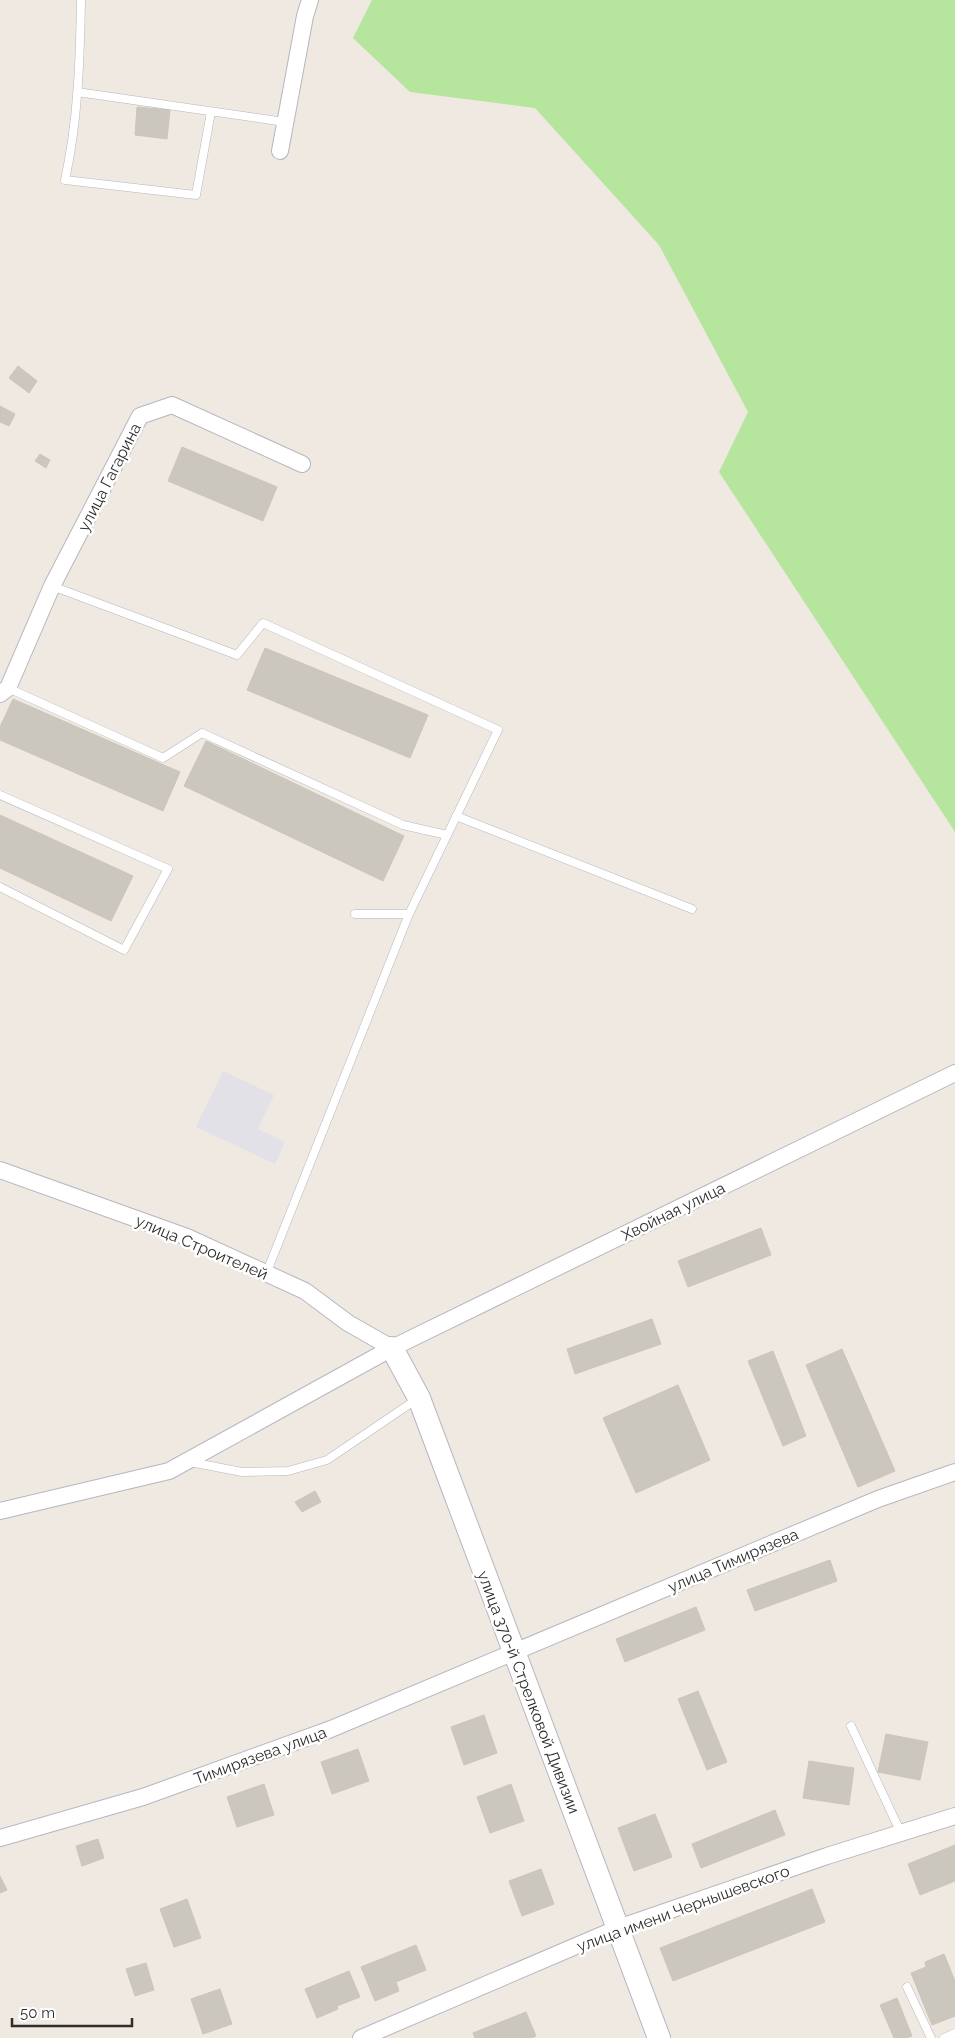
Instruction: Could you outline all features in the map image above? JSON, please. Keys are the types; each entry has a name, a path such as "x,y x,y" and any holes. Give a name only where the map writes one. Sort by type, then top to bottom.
{"street":[{"path":"280,151 305,16 310,0"},
{"name":"улица Гагарина","path":"4,691 52,586 140,416 172,405 302,464"},
{"name":"Хвойная улица","path":"0,1511 169,1470 392,1348 955,1073"},
{"name":"улица Строителей","path":"0,1170 187,1237 304,1291 348,1323 392,1348"},
{"name":"улица 370-й Стрелковой Дивизии","path":"392,1348 419,1398 513,1653 659,2038"},
{"name":"улица Тимирязева","path":"513,1653 878,1499 955,1472"},
{"name":"Тимирязева улица","path":"0,1838 143,1797 331,1729 513,1653"},
{"name":"улица имени Чернышевского","path":"361,2038 618,1928 827,1856 955,1816"}],"lane":[{"path":"81,0 72,151 65,180 196,195 211,112"},
{"path":"77,92 285,122"},
{"path":"52,586 238,655 263,623 498,730 409,914 266,1274"},
{"path":"4,691 164,758 202,733 403,824 448,835"},
{"path":"0,795 168,869 124,950 0,888"},
{"path":"456,816 692,909"},
{"path":"356,914 409,914"},
{"path":"186,1461 242,1472 288,1471 327,1460 419,1398"},
{"path":"851,1726 901,1834"},
{"path":"907,1987 931,2038"},
{"path":"944,2038 955,2033"}],"shaded area":[{"path":"223,1071 274,1095 258,1129 285,1142 275,1164 196,1127"}],"green space":[{"path":"372,0 955,0 955,832 719,472 748,412 659,245 535,108 410,92 353,38"}],"building":[{"path":"137,107 170,110 167,139 135,135"},
{"path":"18,366 37,381 29,393 9,378"},
{"path":"0,406 15,414 9,426 0,422"},
{"path":"182,447 277,487 263,521 168,481"},
{"path":"40,454 50,460 46,468 35,461"},
{"path":"265,648 428,715 410,758 247,690"},
{"path":"13,699 180,772 163,811 0,740 0,727"},
{"path":"206,741 404,836 383,881 184,786"},
{"path":"0,815 133,876 111,921 0,868"},
{"path":"761,1228 771,1255 688,1287 678,1261"},
{"path":"652,1319 661,1344 575,1374 567,1349"},
{"path":"842,1349 895,1471 858,1487 806,1365"},
{"path":"773,1351 806,1436 783,1446 748,1361"},
{"path":"678,1385 710,1460 636,1493 603,1418"},
{"path":"315,1491 321,1502 302,1512 295,1502"},
{"path":"830,1560 837,1581 755,1611 747,1590"},
{"path":"696,1607 705,1630 625,1662 616,1639"},
{"path":"698,1691 727,1762 707,1770 678,1699"},
{"path":"484,1715 497,1753 464,1765 451,1727"},
{"path":"886,1734 928,1742 920,1780 878,1772"},
{"path":"358,1749 369,1781 332,1794 321,1762"},
{"path":"809,1761 854,1768 849,1805 803,1798"},
{"path":"264,1784 274,1815 237,1827 227,1797"},
{"path":"511,1784 524,1821 490,1833 477,1797"},
{"path":"775,1810 785,1835 701,1868 692,1844"},
{"path":"655,1814 672,1857 634,1871 618,1828"},
{"path":"98,1839 104,1858 82,1866 76,1846"},
{"path":"955,1845 955,1881 920,1895 908,1864"},
{"path":"541,1869 554,1904 522,1916 509,1881"},
{"path":"0,1876 7,1890 0,1893"},
{"path":"812,1889 825,1922 673,1981 660,1948"},
{"path":"187,1899 201,1938 174,1947 160,1909"},
{"path":"416,1945 426,1970 396,1982 399,1991 375,2001 361,1967"},
{"path":"944,1954 955,1981 955,2016 932,2025 911,1973 926,1967 925,1962"},
{"path":"146,1963 154,1990 135,1996 126,1969"},
{"path":"349,1971 360,1997 337,2006 338,2009 317,2018 305,1989"},
{"path":"220,1989 232,2024 203,2034 191,1999"},
{"path":"897,1998 912,2036 906,2038 894,2038 880,2005"},
{"path":"526,2012 536,2036 532,2038 475,2038 473,2033"}]}
